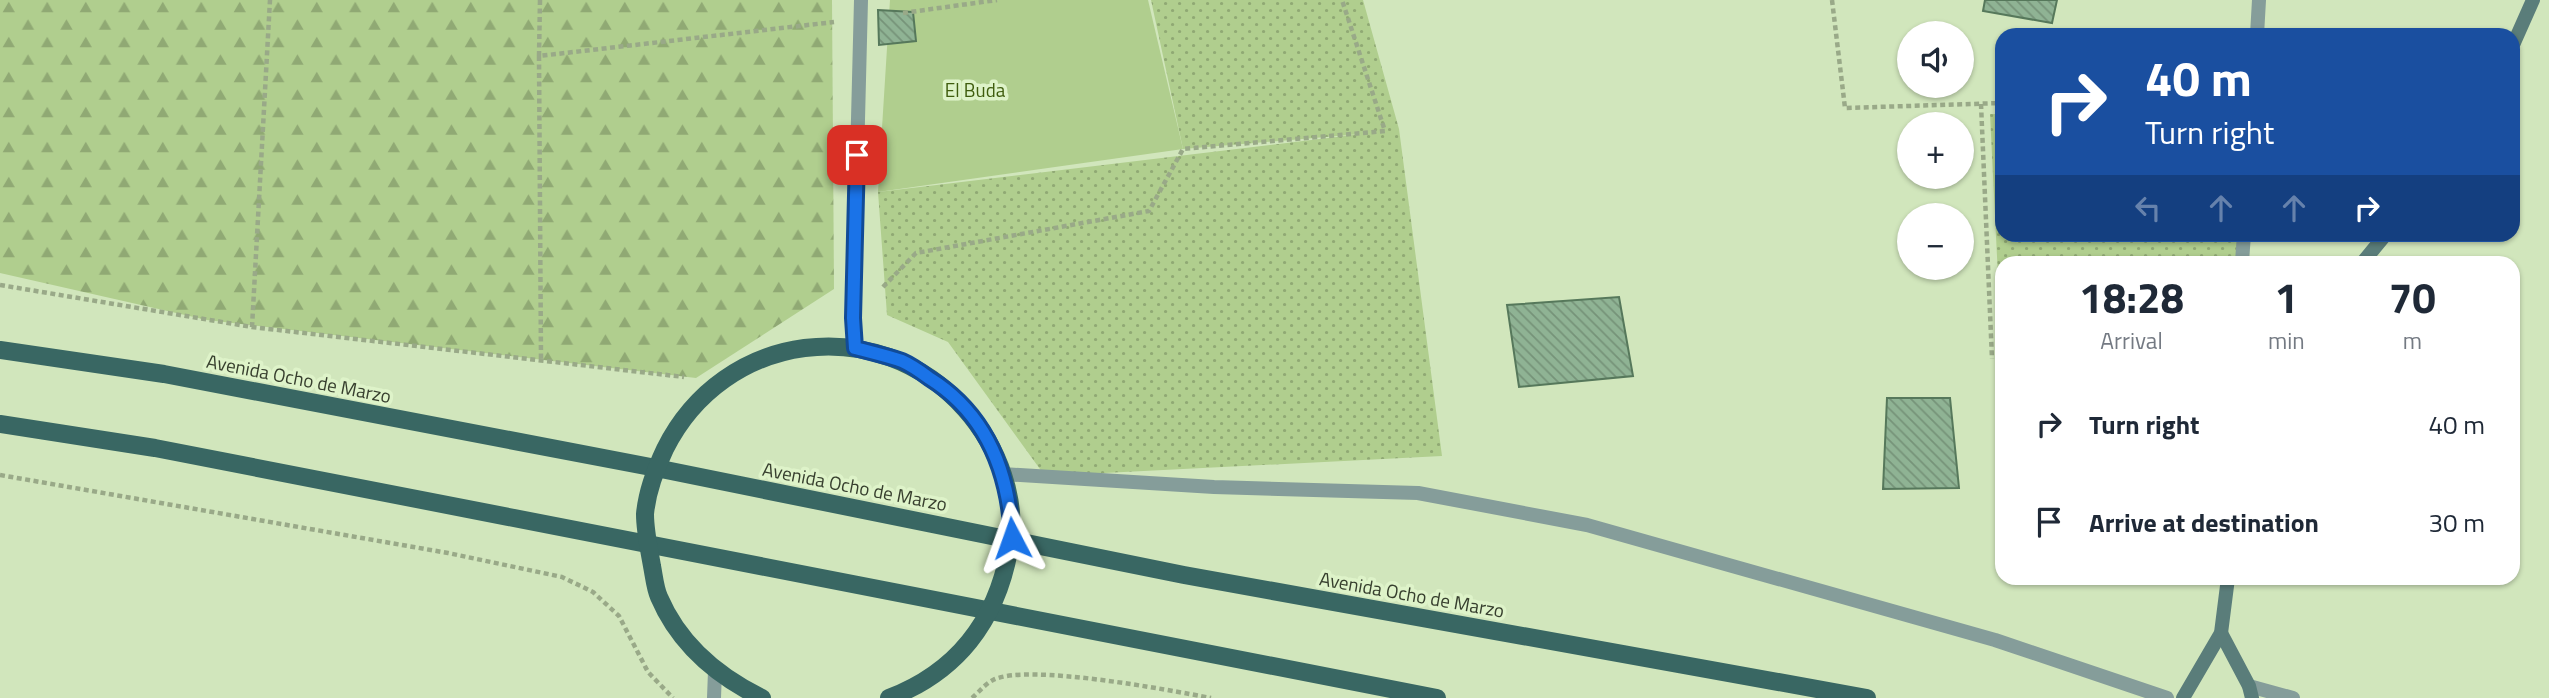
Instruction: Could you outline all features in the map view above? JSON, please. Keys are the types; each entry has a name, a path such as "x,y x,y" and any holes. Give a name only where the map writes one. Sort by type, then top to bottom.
{"main road":[{"path":"2520,29 2533,0"},
{"path":"2368,256 2379,242"},
{"path":"762,698 715,671 682,637 658,596 645,513 656,468 678,424 719,381 761,358 807,346 855,348 904,362 947,389 981,428 1003,474 1012,538 1004,580 990,613 959,656 916,688 889,698"},
{"name":"Avenida Ocho de Marzo","path":"0,350 164,374 1012,538 1184,575 1867,698"},
{"path":"0,424 155,448 648,543 990,613 1437,698"},
{"path":"2183,698 2221,633 2227,585"},
{"path":"2221,633 2250,692"}],"street":[{"path":"855,348 853,318 861,0"},
{"path":"2257,28 2259,0"},
{"path":"1003,474 1214,487 1418,493 1457,500 1614,533 1995,640 2167,698"},
{"path":"714,698 715,671"},
{"path":"2250,692 2293,698"}],"path":[{"path":"252,327 270,0"},
{"path":"540,0 541,360"},
{"path":"903,13 997,0"},
{"path":"853,318 916,253 1149,211 1183,149 1385,131 1342,0"},
{"path":"1832,0 1845,108 1995,103"},
{"path":"539,56 860,19"},
{"path":"1981,104 1992,359"},
{"path":"0,285 252,327 719,381"},
{"path":"0,475 448,552 562,577 593,592 618,616 648,671 673,698"},
{"path":"972,698 993,680 1034,673 1211,698"}],"green space":[{"path":"0,0 832,0 834,289 696,378 207,320 0,273"},
{"name":"El Buda","path":"890,0 1148,0 1183,149 878,192"},
{"path":"1151,0 1363,0 1399,129 1442,456 1045,476 948,342 887,315 878,192 1361,134 1183,149"},
{"path":"1990,114 1995,114 1995,216"},
{"path":"1996,242 2239,242 2240,256 1997,256"}],"building":[{"path":"1985,0 2057,0 2052,23 1983,11"},
{"path":"878,10 913,12 916,41 879,45"},
{"path":"1619,297 1633,376 1519,387 1507,305"},
{"path":"1887,398 1950,398 1959,488 1883,489"}],"route":[{"path":"857,155 853,318 855,348 904,362 947,389 981,428 1003,474 1012,538"}]}
